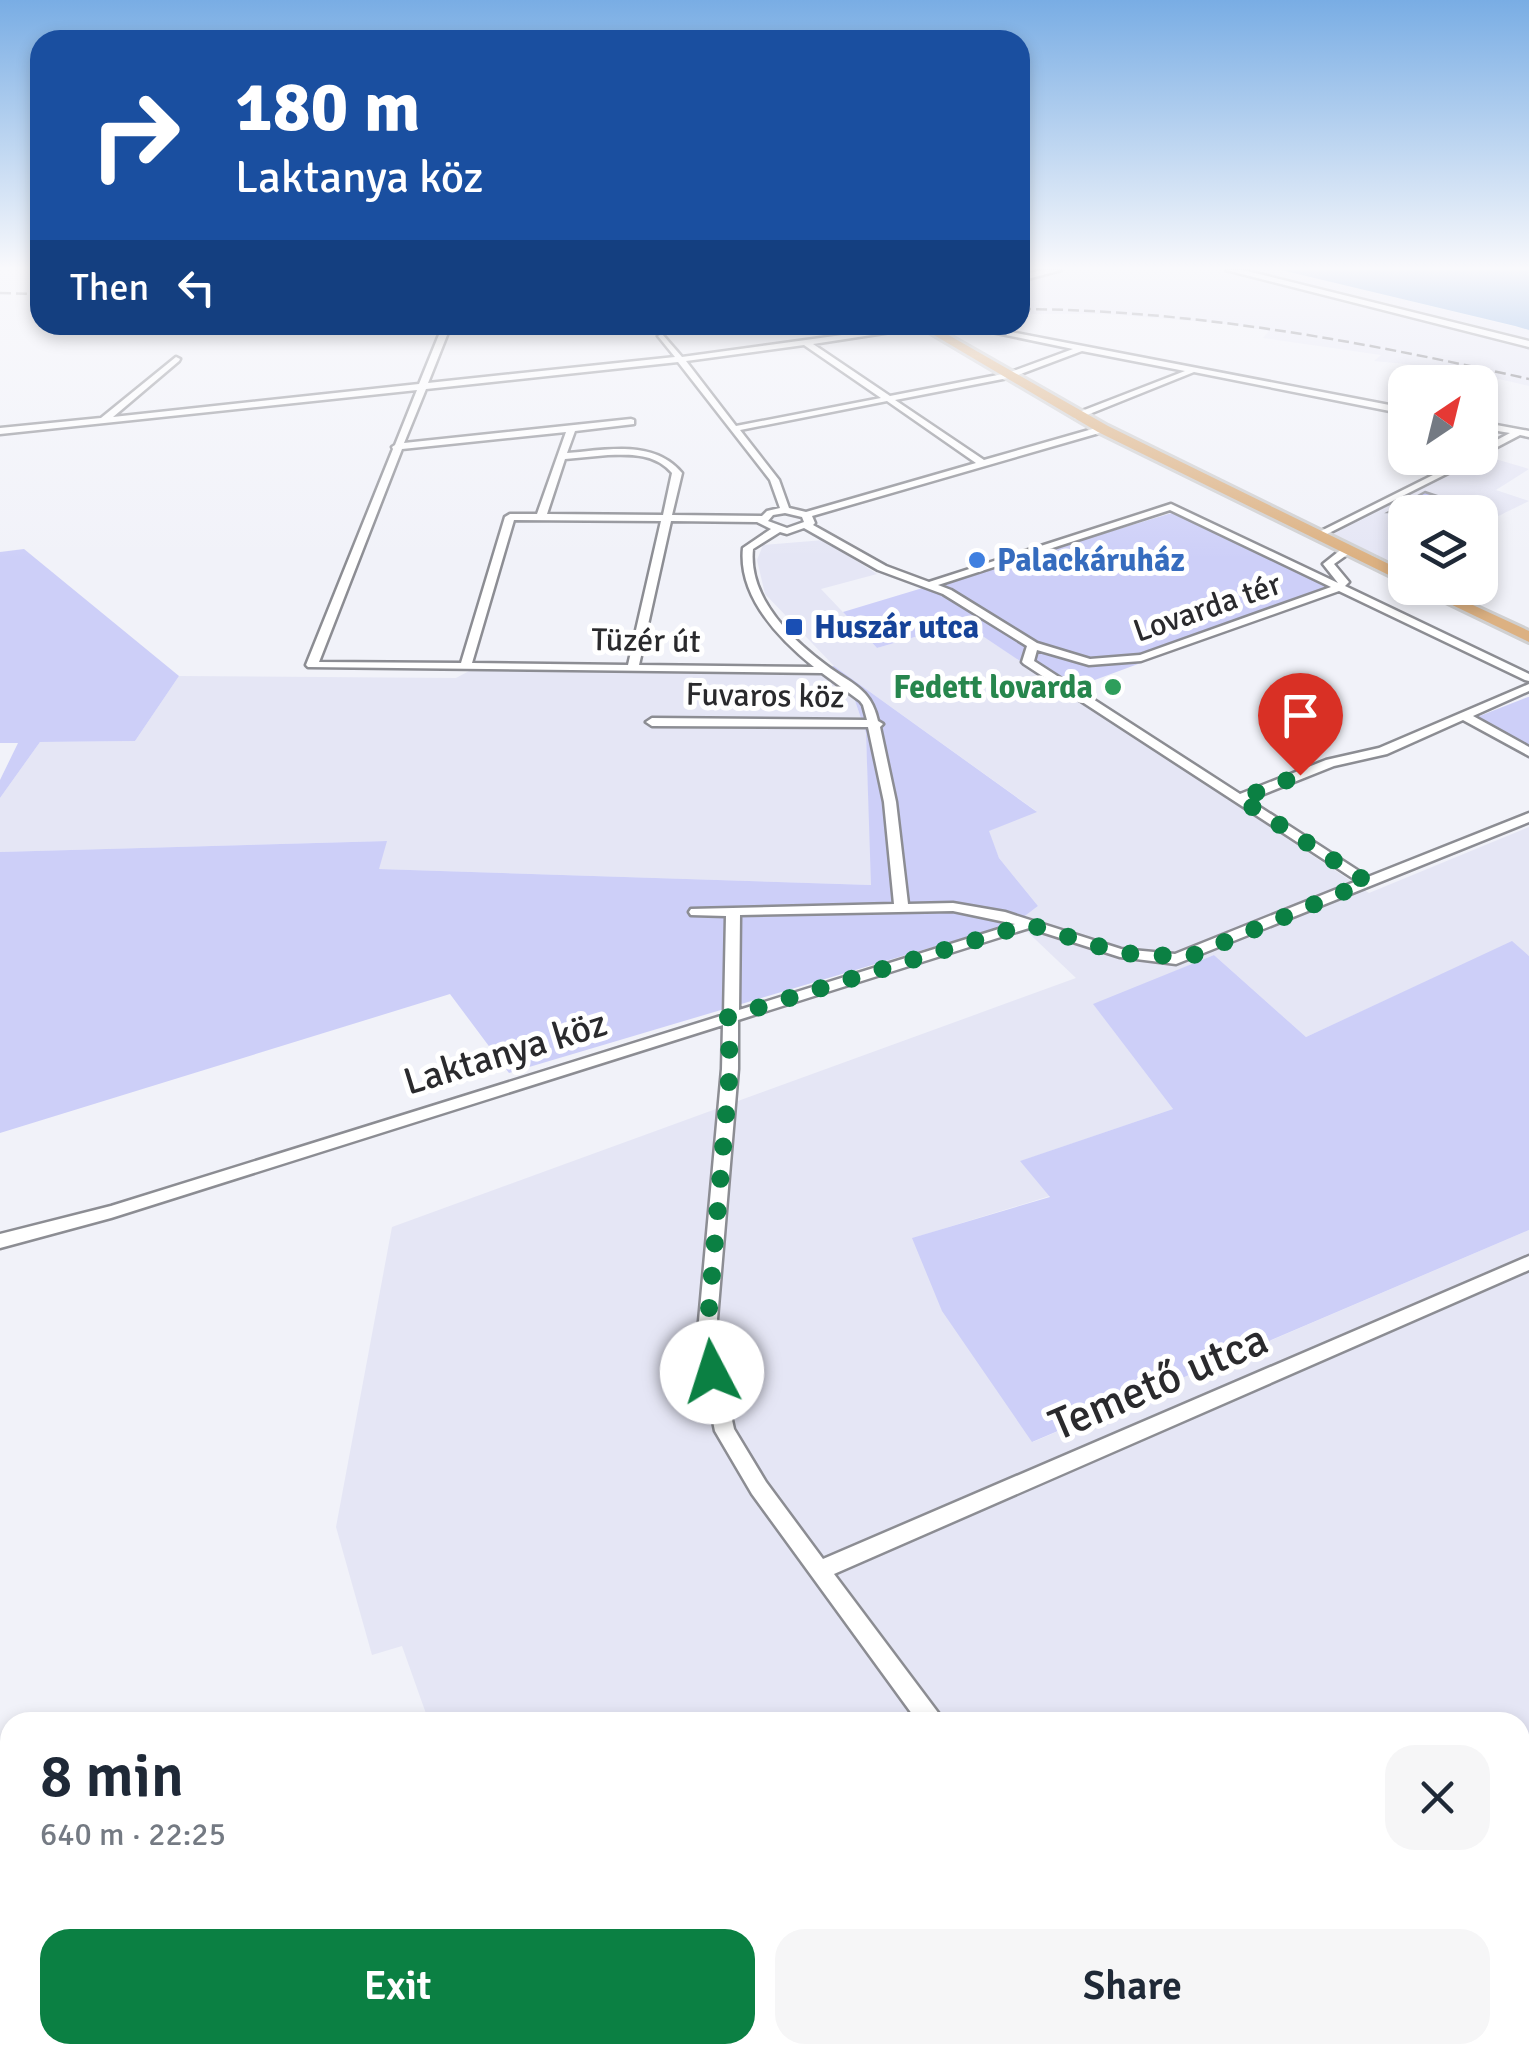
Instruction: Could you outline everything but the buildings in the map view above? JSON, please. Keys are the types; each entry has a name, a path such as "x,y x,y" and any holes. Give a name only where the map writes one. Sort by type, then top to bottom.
{"main road":[{"path":"994,366 1103,430 1388,570"},
{"path":"1461,605 1529,637"}],"street":[{"path":"102,420 167,366"},
{"path":"429,366 396,447 631,422"},
{"path":"0,431 616,366"},
{"path":"688,366 774,480 785,510 892,573 932,584 1034,645 1028,662 1367,882"},
{"path":"840,366 982,463"},
{"path":"736,428 1010,376 1035,366"},
{"path":"1170,366 1388,408"},
{"path":"1077,416 1191,370"},
{"path":"1498,428 1524,433"},
{"path":"541,518 571,429"},
{"path":"901,906 877,724 860,692 824,670 763,608 750,585 748,548 776,530 982,463 1103,430"},
{"path":"1498,445 1524,433"},
{"name":"Tüzér út","path":"396,447 312,665 824,670"},
{"path":"563,456 647,454 661,457 677,473 634,667"},
{"path":"1318,535 1438,475"},
{"path":"932,584 1171,508 1529,678"},
{"path":"466,666 510,517 762,519 785,510"},
{"path":"762,519 764,526 776,530"},
{"path":"1338,588 1344,582 1328,564 1347,550"},
{"name":"Lovarda tér","path":"1034,645 1088,662 1141,658 1338,588"},
{"path":"1240,799 1330,763 1384,751 1529,687"},
{"path":"1466,717 1529,752"},
{"name":"Fuvaros köz","path":"652,722 877,724"},
{"path":"696,912 954,907 1028,924 1120,953 1176,959 1529,817"},
{"path":"733,913 730,1069 706,1343 726,1431 818,1572 923,1712"},
{"name":"Laktanya köz","path":"0,1241 110,1212 1028,924"},
{"name":"Temető utca","path":"818,1572 1529,1263"}],"shaded area":[{"path":"1498,366 1529,366 1529,386 1498,379"},
{"path":"1498,460 1529,469 1496,490 1529,501 1498,516 1498,495 1409,495 1448,475 1498,475"},
{"path":"1388,506 1388,562 1329,536"},
{"path":"1175,512 1336,591 1065,691 963,623 877,648 843,612"},
{"path":"824,540 877,574 821,589 877,648 963,623 1369,893 1529,827 1529,956 1512,942 1306,1037 1214,955 1094,1005 1173,1109 1021,1161 1050,1196 913,1238 1033,1442 1529,1230 1529,1712 425,1712 402,1646 372,1655 336,1527 392,1227 1076,978 1017,922 1038,906 999,858 988,831 1036,811 834,666 765,594 757,560 763,545"},
{"path":"24,549 179,676 135,741 40,742 0,798 0,780 18,743 0,743 0,552"},
{"path":"834,666 1037,812 989,831 999,858 1038,906 1017,922 509,1073 450,994 0,1133 0,852 387,841 379,869 871,885 866,733 851,689 816,672"},
{"path":"471,670 816,672 851,689 866,733 872,885 378,869 386,841 0,852 0,798 40,742 135,741 179,676 456,678"},
{"path":"1528,697 1529,745 1477,717"},
{"path":"1512,941 1529,956 1529,1230 1032,1442 942,1311 912,1238 1050,1197 1020,1161 1173,1109 1093,1004 1214,955 1306,1037"}],"railway":[{"path":"1470,366 1529,379"}],"place":[{"name":"Palackáruház","path":"977,560"},
{"name":"Huszár utca","path":"794,627"},
{"name":"Fedett lovarda","path":"1113,687"}],"route":[{"path":"712,1372 706,1343 730,1069 728,1017 1028,924 1120,953 1189,957 1367,882 1240,799 1300,775"}]}
